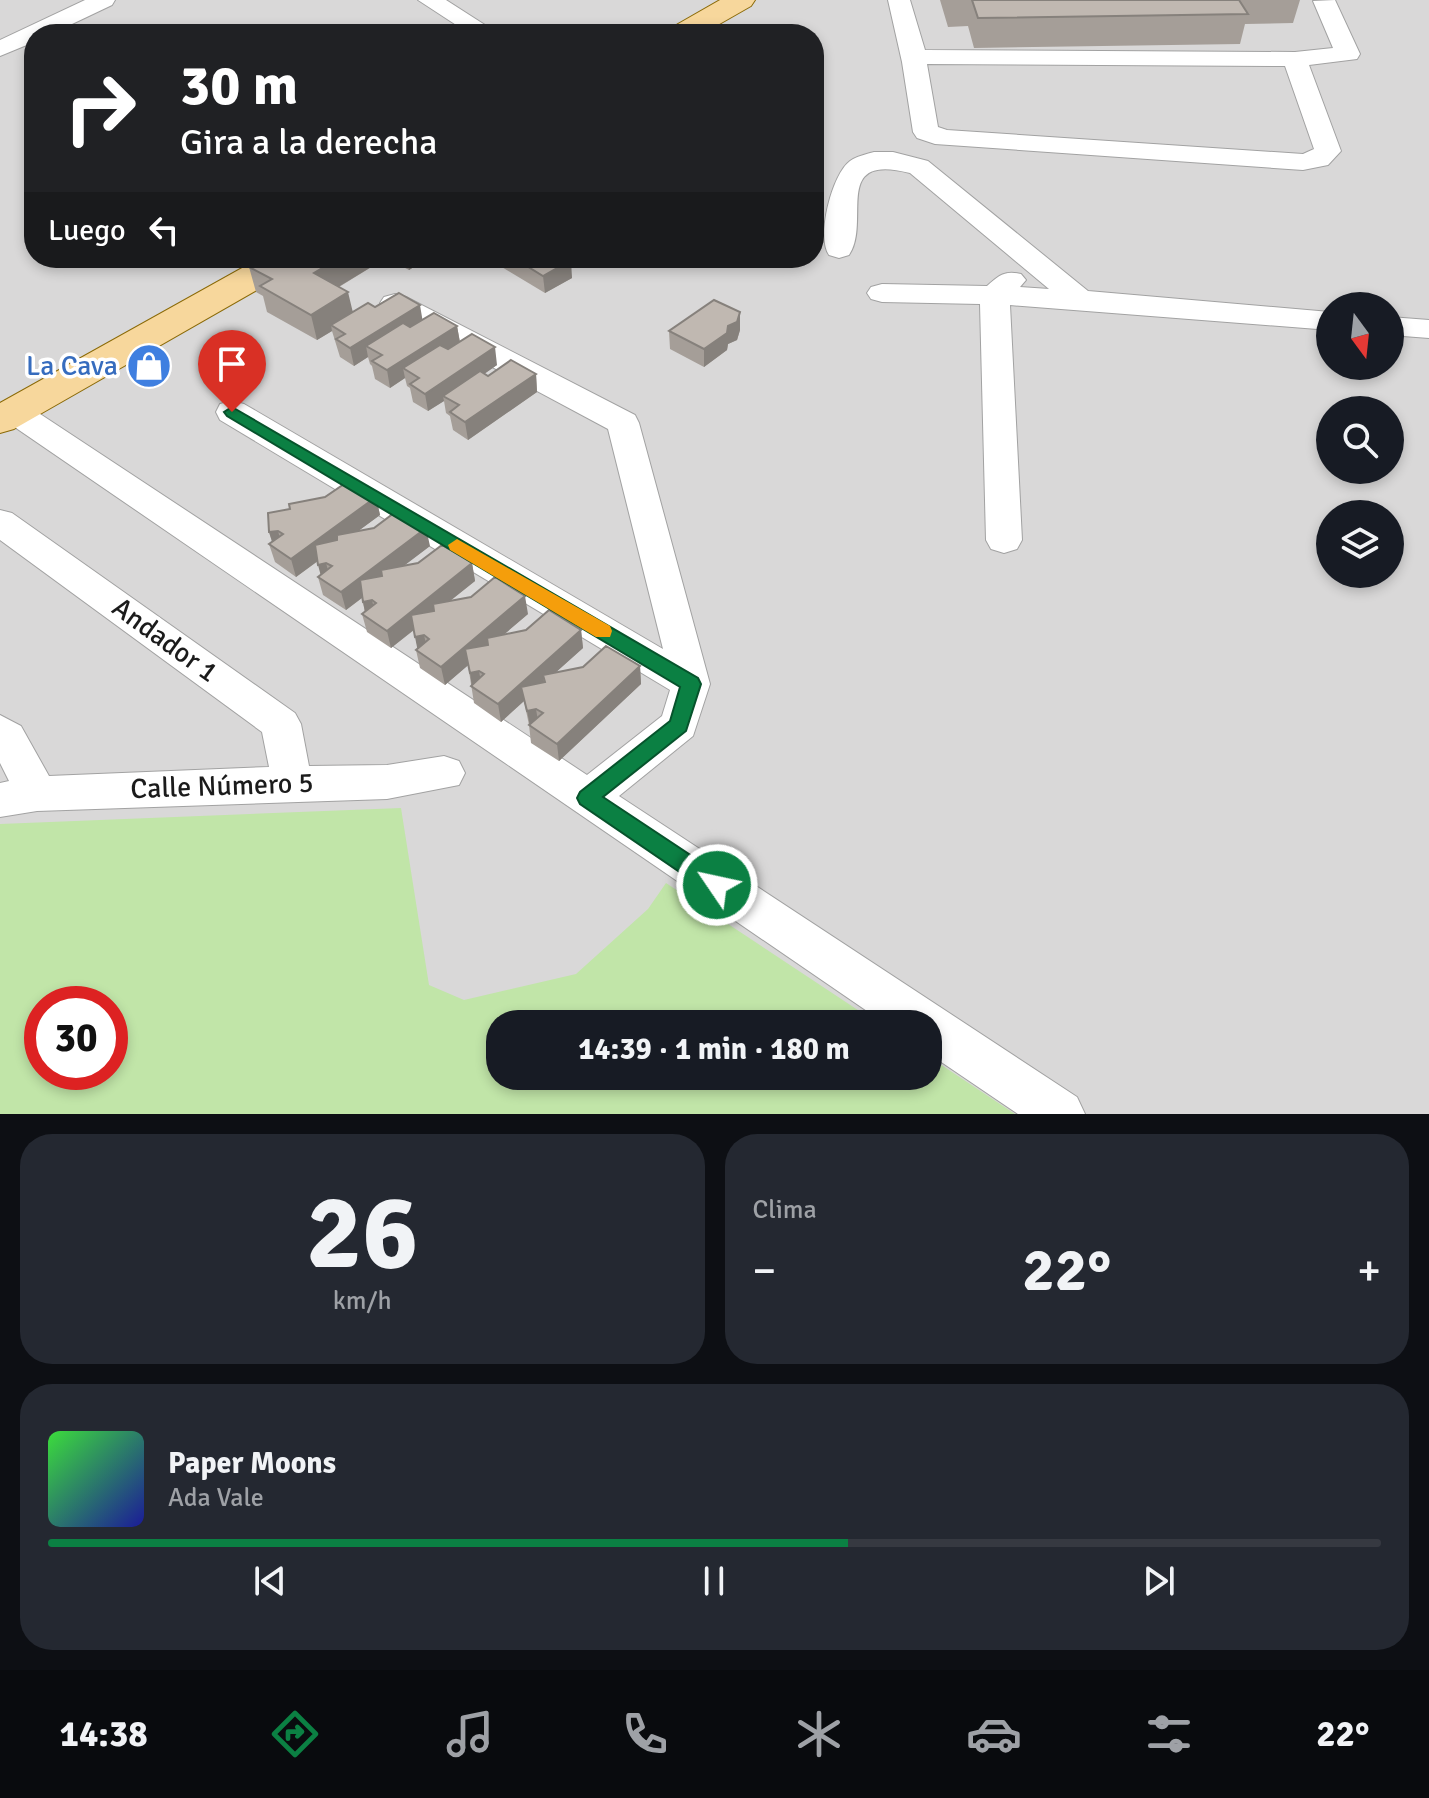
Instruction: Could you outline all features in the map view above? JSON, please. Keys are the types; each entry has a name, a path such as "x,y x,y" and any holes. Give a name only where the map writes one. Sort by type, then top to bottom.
{"main road":[{"path":"699,24 736,3"},
{"path":"6,416 268,268"}],"street":[{"path":"53,24 104,0"},
{"path":"429,0 470,24"},
{"path":"899,0 912,43 911,57 926,132 944,138 1303,162 1319,159 1328,151 1295,59"},
{"path":"911,57 1295,59 1348,54 1324,1"},
{"path":"0,49 24,38"},
{"path":"839,249 843,188 857,168 873,159 897,159 919,167 1080,299"},
{"path":"1004,540 995,295 1032,260"},
{"path":"882,293 1080,299 1316,320"},
{"path":"395,303 623,423 691,684 679,725 587,798"},
{"path":"1404,327 1429,329"},
{"path":"232,412 691,684"},
{"path":"6,416 905,1010"},
{"name":"Andador 1","path":"0,522 281,724 292,783"},
{"path":"0,731 7,737 18,797"},
{"name":"Calle Número 5","path":"18,797 292,783 387,782 444,773"},
{"path":"942,1035 1060,1114"}],"shaded area":[{"path":"0,0 1429,0 1429,1114 0,1114"}],"green space":[{"path":"401,808 429,985 464,1000 576,974 648,909 666,883 858,1010 486,1010 486,1090 942,1090 942,1065 1015,1114 0,1114 0,824"}],"building":[{"path":"972,0 1239,0 1248,14 978,18"},
{"path":"251,268 322,268 314,273 348,292 311,315 260,286 272,279"},
{"path":"530,268 557,268 543,276"},
{"path":"399,293 420,305 350,348 336,339 345,334 331,325 368,303 375,307"},
{"path":"714,300 740,312 737,322 728,326 727,333 704,349 669,331"},
{"path":"434,313 457,326 387,370 372,361 382,355 366,346 403,323 410,327"},
{"path":"472,334 495,347 425,394 410,384 419,378 403,368 440,345 448,349"},
{"path":"511,360 536,374 465,422 450,412 459,405 443,396 480,371 488,376"},
{"path":"350,480 376,497 291,559 269,544 283,534 269,532 268,513 290,509 289,504 325,497"},
{"path":"398,510 426,528 341,592 318,577 332,566 326,563 318,565 315,545 337,540 337,535 374,528"},
{"path":"442,545 472,563 387,631 362,614 376,603 372,600 363,602 360,580 382,576 381,570 418,563"},
{"path":"495,577 525,596 441,667 416,650 429,639 424,635 415,637 411,615 434,611 433,604 471,597"},
{"path":"549,610 581,630 498,704 471,686 484,674 479,671 470,673 465,649 488,645 487,638 526,630"},
{"path":"606,646 640,666 557,744 529,725 543,713 536,709 527,711 521,687 545,682 543,675 583,667"}],"slow traffic":[{"path":"457,545 603,631"}],"place":[{"name":"La Cava","path":"149,366"}],"route":[{"path":"232,412 691,684 679,725 587,798 717,885"}]}
